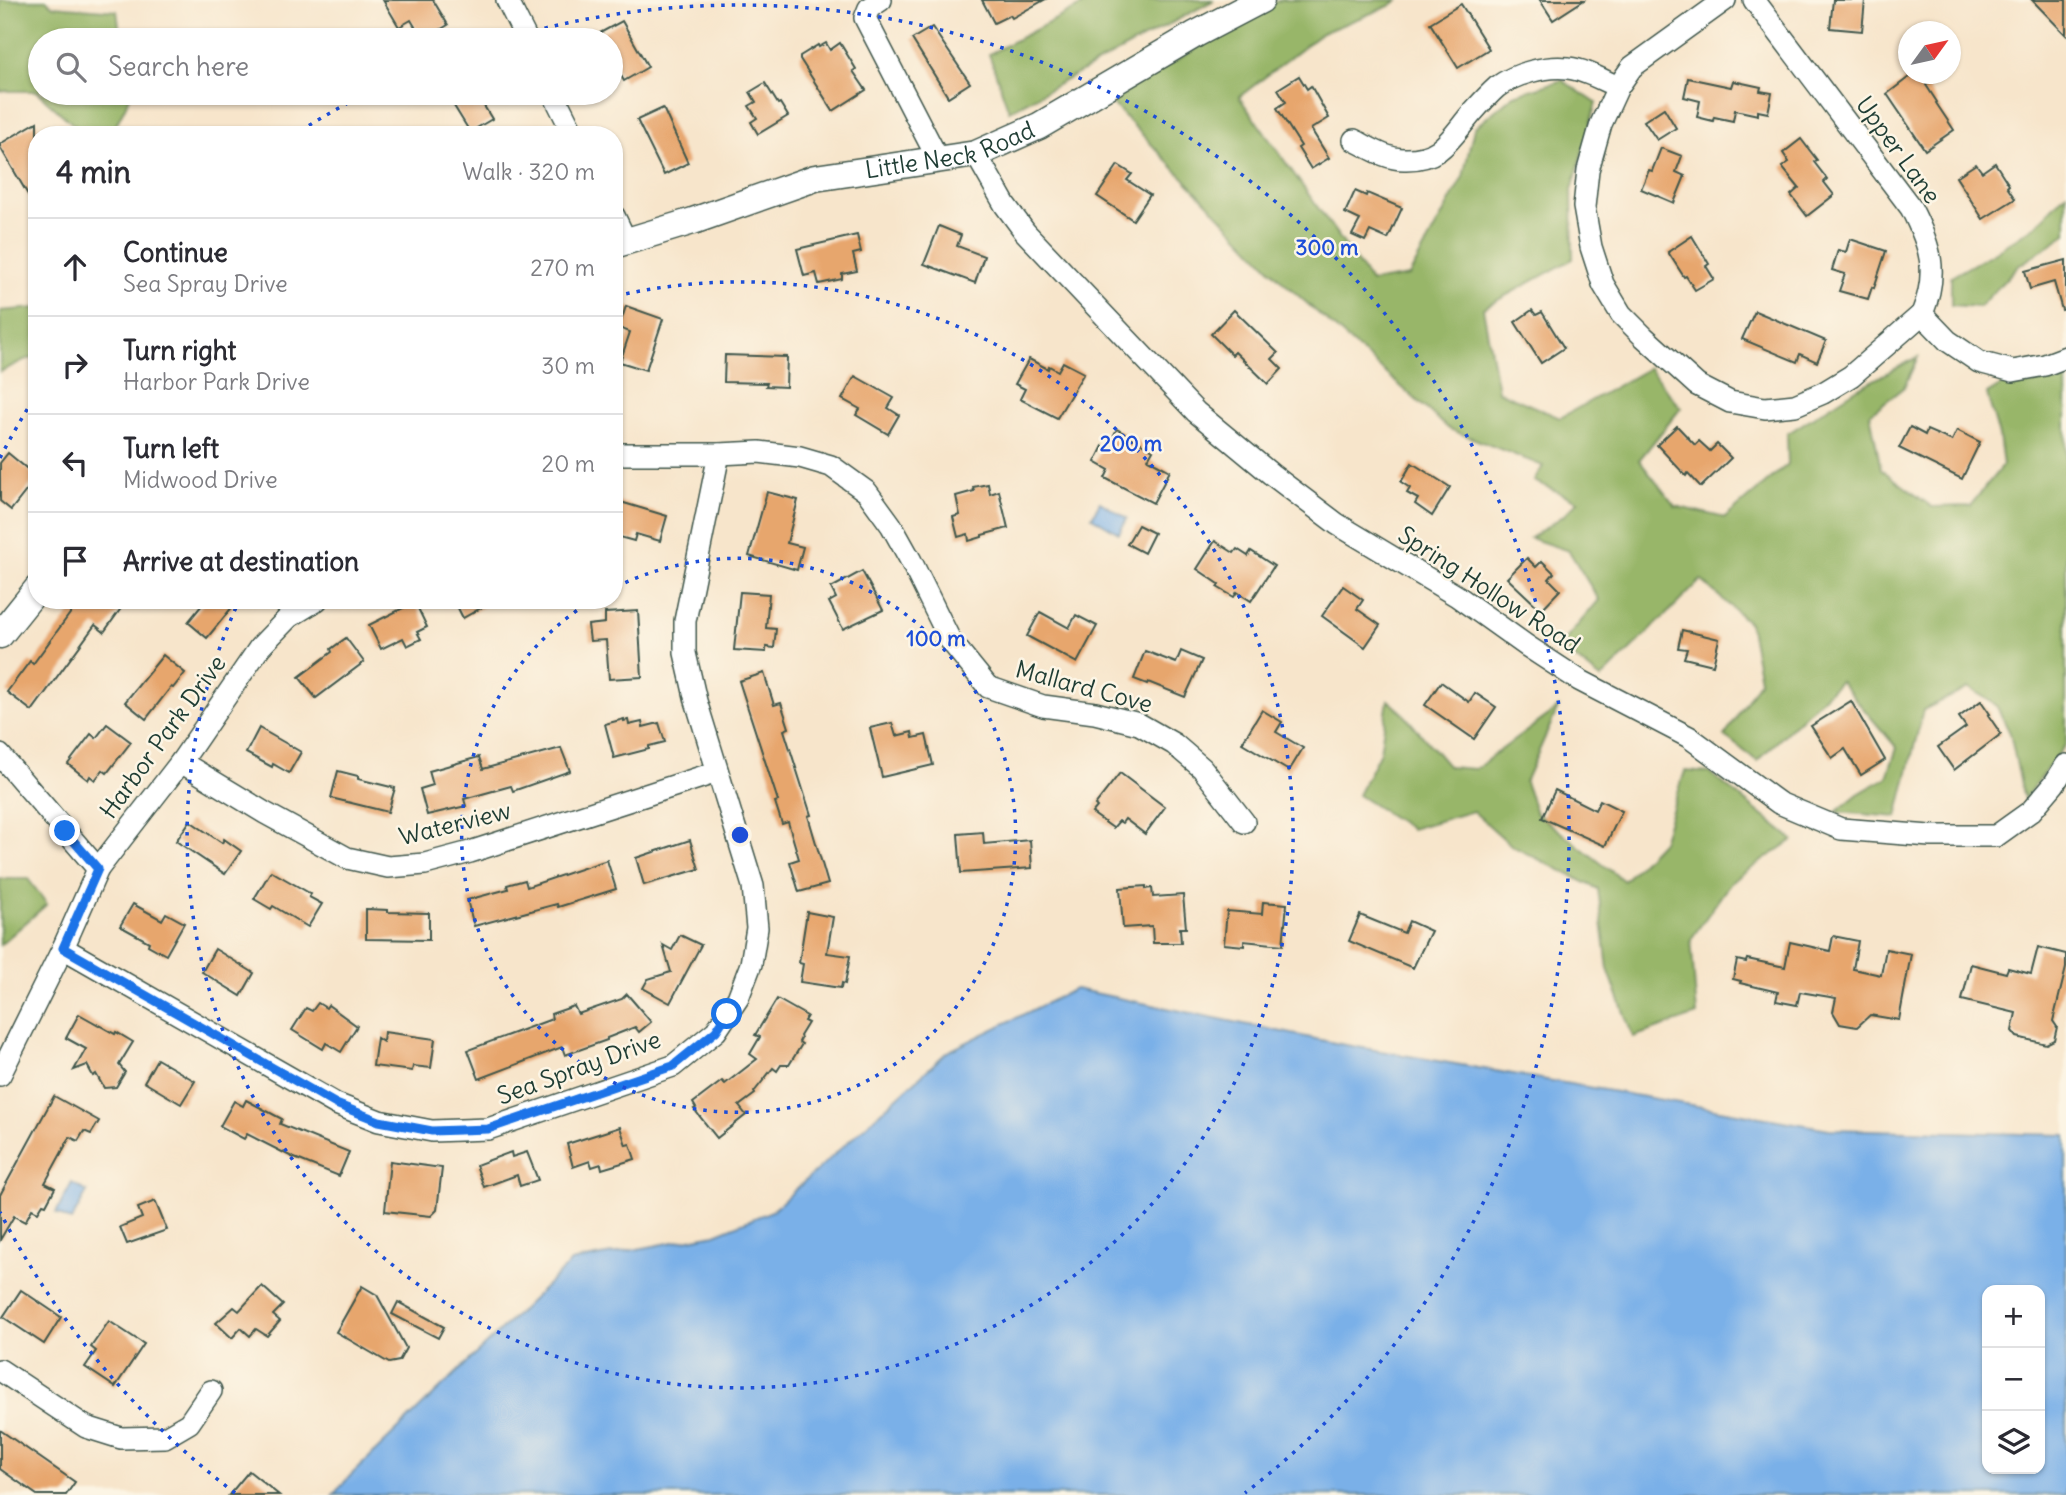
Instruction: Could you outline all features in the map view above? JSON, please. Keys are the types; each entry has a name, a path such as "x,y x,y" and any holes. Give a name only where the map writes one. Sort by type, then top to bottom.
{"street":[{"path":"507,0 521,28"},
{"path":"881,0 869,8 865,18 938,159"},
{"name":"Little Neck Road","path":"623,242 693,221 815,178 976,154 1038,126 1196,34 1261,0"},
{"path":"1725,0 1632,67 1618,87 1601,124 1588,170 1584,207 1591,247 1603,284 1621,314 1697,386 1730,402 1765,408 1795,405 1852,376 1922,314 1948,341 1979,362 2013,371 2045,366 2066,357"},
{"name":"Upper Lane","path":"1754,0 1912,208 1925,236 1932,265 1930,294 1922,314"},
{"path":"1354,140 1390,157 1402,159 1433,155 1448,144 1497,87 1536,70 1566,68 1586,72 1618,87"},
{"path":"559,105 570,126"},
{"name":"Spring Hollow Road","path":"976,154 1004,205 1025,233 1196,412 1271,474 1337,524 1457,596 1579,680 1689,737 1780,803 1841,829 1930,836 1996,836 2031,811 2066,765"},
{"name":"Mallard Cove","path":"623,454 759,452 800,457 831,466 867,492 891,525 950,640 988,687 1043,706 1095,713 1139,724 1174,744 1202,768 1244,822"},
{"name":"Sea Spray Drive","path":"63,948 336,1104 379,1121 432,1131 488,1129 673,1066 716,1031 738,998 751,964 757,928 753,886 696,701 685,653 685,621 719,454"},
{"path":"0,635 28,600"},
{"name":"Harbor Park Drive","path":"0,1074 63,948 98,869 181,762 260,646 289,617 302,609"},
{"path":"0,755 98,869"},
{"name":"Waterview","path":"181,762 347,858 388,867 425,864 470,852 717,772"},
{"path":"0,1370 86,1427 121,1438 165,1437 189,1423 211,1391"}],"green space":[{"path":"0,0 46,0 53,6 117,11 119,28 28,28 28,91 0,91"},
{"path":"1092,0 1214,0 1009,111 989,54"},
{"path":"1282,0 1398,0 1322,33 1239,97 1371,282 1409,276 1463,177 1474,128 1514,95 1562,80 1596,103 1572,190 1573,259 1483,308 1498,391 1560,418 1649,368 1681,408 1639,460 1675,506 1725,518 1788,464 1787,434 1858,388 1918,357 1904,387 1870,414 1881,469 1932,507 1970,506 2003,465 1999,436 1987,394 2002,385 2033,384 2066,369 2066,744 2024,799 2010,733 1996,705 1969,688 1923,710 1897,817 1836,812 1858,794 1887,777 1897,748 1840,681 1757,761 1725,736 1760,680 1749,623 1701,580 1601,679 1560,646 1599,600 1569,551 1530,538 1563,516 1578,501 1534,481 1543,466 1449,429 1283,282 1109,100"},
{"path":"52,105 126,105 116,126 75,126"},
{"path":"2066,193 2066,234 2017,267 1979,307 1951,305 1951,277 2036,225"},
{"path":"28,309 28,359 0,372 0,311"},
{"path":"1388,700 1401,711 1449,767 1475,769 1558,708 1525,782 1536,813 1624,881 1662,841 1685,771 1710,773 1793,840 1731,882 1691,939 1697,1015 1633,1037 1608,969 1598,889 1512,846 1473,811 1411,829 1358,795 1380,752"},
{"path":"0,879 28,879 47,904 0,945"}],"water":[{"path":"1100,502 1127,518 1119,533 1092,517"},
{"path":"1075,989 1340,1044 1829,1129 2066,1135 2066,1495 333,1495 571,1262 715,1234 772,1211 947,1052"},
{"path":"72,1183 87,1192 71,1221 56,1213"}],"building":[{"path":"383,0 433,0 448,25 443,28 416,28 411,20 399,27"},
{"path":"982,0 1044,0 1012,18 1010,15 994,23"},
{"path":"1540,0 1584,0 1553,20"},
{"path":"1833,0 1865,0 1862,31 1830,28"},
{"path":"2032,0 2066,0 2066,35"},
{"path":"1461,4 1489,49 1458,68 1430,23"},
{"path":"622,21 648,67 624,81 623,28 609,28"},
{"path":"932,27 970,83 948,97 912,39"},
{"path":"826,43 830,50 840,43 856,69 853,71 866,90 833,111 800,59 800,56"},
{"path":"1299,76 1307,89 1311,86 1329,118 1311,129 1329,158 1311,169 1298,148 1301,146 1277,108 1286,102 1278,89"},
{"path":"1688,78 1731,87 1733,81 1761,87 1760,91 1772,93 1768,113 1758,111 1758,115 1735,110 1733,121 1714,117 1713,121 1697,117 1700,101 1684,97"},
{"path":"765,83 788,116 758,134 751,122 757,118 749,106 756,102 750,92"},
{"path":"1900,84 1928,84 1936,103 1954,130 1925,150 1887,94"},
{"path":"453,105 483,105 492,119 480,126 466,126"},
{"path":"663,108 688,163 664,175 637,120"},
{"path":"1664,108 1676,128 1657,140 1644,121"},
{"path":"28,127 28,195 0,147 0,144"},
{"path":"1801,139 1817,160 1814,162 1827,179 1824,182 1834,195 1807,216 1791,195 1799,188 1782,167 1789,162 1783,153"},
{"path":"1661,148 1682,156 1676,172 1685,176 1674,203 1641,189"},
{"path":"1995,163 2015,199 1983,219 1956,177 1976,164 1982,172"},
{"path":"1118,165 1132,174 1127,180 1150,195 1133,220 1097,196"},
{"path":"1355,191 1366,196 1367,193 1402,208 1388,239 1370,231 1365,241 1352,235 1360,220 1345,213"},
{"path":"939,226 961,235 957,246 984,256 975,283 924,264"},
{"path":"857,235 861,252 853,254 857,271 842,274 842,279 819,284 816,273 804,276 797,249"},
{"path":"1692,236 1709,264 1706,266 1714,279 1695,290 1668,252"},
{"path":"1850,239 1886,251 1868,299 1839,291 1845,274 1832,270 1838,250 1846,252"},
{"path":"2066,260 2066,309 2062,310 2054,282 2030,289 2025,271"},
{"path":"626,306 663,319 646,370 623,363 623,353 630,332 623,329"},
{"path":"1234,310 1278,353 1272,359 1282,369 1268,384 1235,352 1232,355 1211,334"},
{"path":"1532,310 1536,315 1542,312 1564,348 1541,363 1515,322"},
{"path":"1755,311 1826,341 1817,362 1800,354 1797,362 1742,339"},
{"path":"725,355 787,357 786,387 766,386 767,383 724,382"},
{"path":"1029,359 1058,371 1063,362 1084,373 1057,418 1020,399 1025,389 1015,384"},
{"path":"855,376 894,398 888,408 899,415 888,434 856,415 860,409 842,399"},
{"path":"1677,426 1695,445 1699,441 1710,451 1717,444 1731,458 1701,487 1688,473 1686,476 1657,445"},
{"path":"1910,427 1925,435 1927,430 1952,441 1957,430 1980,442 1962,479 1899,448"},
{"path":"1117,429 1153,450 1148,459 1170,471 1153,503 1105,478 1109,470 1095,462 1103,446 1107,449"},
{"path":"8,453 28,470 28,488 11,510 0,501 0,463"},
{"path":"1412,463 1450,487 1432,516 1415,504 1418,499 1407,493 1410,488 1401,482"},
{"path":"988,484 990,494 999,491 1008,528 969,541 968,534 958,537 953,517 960,515 956,496 974,491 973,487"},
{"path":"767,492 798,500 787,543 803,547 797,570 749,556"},
{"path":"623,503 667,516 660,541 636,534 634,541 623,538"},
{"path":"1138,525 1154,533 1144,553 1127,544"},
{"path":"1215,541 1234,553 1237,549 1248,556 1251,551 1274,566 1251,601 1237,592 1234,597 1217,587 1219,584 1197,569"},
{"path":"1527,558 1536,567 1542,561 1554,573 1549,579 1560,590 1541,610 1507,578"},
{"path":"862,571 883,610 843,629 829,602 836,598 831,588"},
{"path":"1343,586 1363,600 1357,609 1380,625 1365,647 1322,616"},
{"path":"740,592 769,594 766,628 776,629 774,648 766,647 766,652 734,650"},
{"path":"73,609 121,609 104,632 95,625 32,711 7,692 30,661 33,664"},
{"path":"199,609 231,609 207,638 188,622"},
{"path":"401,609 418,609 427,627 417,632 421,639 407,646 403,638 381,649 369,625"},
{"path":"458,609 479,609 463,618"},
{"path":"638,611 642,677 609,679 606,640 590,641 588,625 605,623 605,613"},
{"path":"1040,612 1069,628 1076,615 1097,626 1077,663 1027,636"},
{"path":"1682,630 1719,639 1713,665 1684,658 1687,649 1678,648"},
{"path":"346,638 364,662 316,698 299,677"},
{"path":"1145,651 1176,663 1181,651 1202,660 1185,697 1134,679"},
{"path":"163,655 185,673 146,719 125,702"},
{"path":"764,673 774,705 781,703 789,728 784,730 811,815 808,816 828,884 799,892 790,862 799,859 788,822 782,824 775,802 778,801 739,681"},
{"path":"1441,682 1469,702 1475,693 1496,707 1474,739 1425,705"},
{"path":"1851,701 1885,760 1861,775 1845,749 1832,758 1811,726"},
{"path":"1981,701 2001,734 1954,770 1938,747 1966,727 1959,717"},
{"path":"1262,710 1282,722 1276,732 1303,748 1289,771 1242,743"},
{"path":"628,720 629,725 642,722 643,727 659,723 665,742 614,758 605,724"},
{"path":"892,723 896,736 912,732 913,738 926,735 933,765 882,777 870,728"},
{"path":"107,724 131,742 107,773 103,770 95,780 90,776 88,780 68,764 91,734 96,738"},
{"path":"259,728 301,752 289,773 246,753"},
{"path":"561,748 570,771 513,791 511,786 464,799 466,806 427,815 420,789 433,785 429,771 479,757 483,769"},
{"path":"338,771 395,788 388,812 331,798"},
{"path":"1120,773 1165,807 1145,834 1125,819 1113,828 1092,813 1097,807 1095,805"},
{"path":"1555,790 1595,810 1600,800 1622,811 1605,846 1542,818"},
{"path":"190,821 222,843 224,839 241,851 225,874 176,841"},
{"path":"983,832 984,844 1030,840 1032,868 961,873 958,834"},
{"path":"690,840 699,869 644,885 636,858"},
{"path":"607,860 616,889 558,907 557,904 474,926 467,900 508,889 507,885 525,880 527,887"},
{"path":"271,871 311,894 309,897 322,904 308,927 273,906 271,909 254,899"},
{"path":"1146,886 1146,889 1152,888 1153,897 1183,895 1186,928 1180,928 1181,943 1153,943 1152,926 1123,928 1120,888"},
{"path":"1263,902 1287,904 1283,945 1244,941 1244,946 1224,944 1227,911 1262,914"},
{"path":"133,904 162,920 166,913 184,923 166,955 120,926"},
{"path":"366,909 429,913 429,940 366,939"},
{"path":"807,912 833,917 827,953 850,956 845,984 842,983 841,988 800,982 803,964 799,963"},
{"path":"1360,915 1404,933 1409,921 1431,931 1413,968 1349,941"},
{"path":"680,935 701,945 670,1003 643,988 648,979 671,972 663,945 672,950"},
{"path":"1833,936 1858,941 1853,969 1881,975 1886,949 1911,954 1899,1020 1870,1015 1857,1027 1840,1024 1833,1012 1836,998 1800,992 1797,1005 1776,1001 1778,992 1733,979 1737,960 1746,962 1747,959 1785,967 1790,942 1830,951"},
{"path":"2038,947 2066,954 2066,968 2053,1021 2057,1027 2054,1040 2046,1044 2017,1037 2012,1031 2016,1013 1962,1000 1971,964 2006,973 2008,968 2031,974"},
{"path":"215,949 254,973 241,996 202,972"},
{"path":"627,994 651,1022 639,1032 635,1027 565,1055 562,1047 479,1079 468,1050 552,1019 551,1014 574,1006 578,1014 622,999"},
{"path":"777,999 807,1016 804,1021 808,1023 800,1036 799,1042 802,1044 789,1065 781,1065 777,1071 773,1068 755,1094 739,1106 746,1115 717,1138 694,1109 696,1108 693,1103 722,1081 725,1084 757,1059 750,1054 760,1037 755,1035"},
{"path":"318,1003 326,1008 328,1005 357,1026 341,1052 326,1043 323,1049 292,1030 306,1008 312,1011"},
{"path":"79,1014 133,1042 119,1065 125,1072 116,1087 104,1088 87,1065 74,1070 86,1049 66,1038"},
{"path":"384,1032 435,1039 431,1068 413,1066 412,1071 373,1066 377,1038 383,1042"},
{"path":"157,1059 195,1081 181,1104 144,1082"},
{"path":"54,1096 99,1121 91,1134 84,1131 78,1141 70,1137 45,1183 55,1188 46,1205 43,1204 38,1212 32,1209 25,1222 14,1216 0,1240 0,1195"},
{"path":"246,1100 282,1119 280,1124 349,1152 339,1176 292,1157 247,1134 244,1139 220,1126 234,1101 243,1106"},
{"path":"620,1127 626,1145 630,1144 635,1159 602,1169 601,1164 592,1167 590,1161 573,1167 567,1144"},
{"path":"511,1152 512,1157 527,1152 538,1180 520,1186 517,1175 484,1187 476,1165"},
{"path":"390,1161 442,1168 437,1210 431,1216 385,1211"},
{"path":"155,1201 167,1230 127,1244 120,1227 142,1218 138,1208"},
{"path":"262,1286 283,1305 273,1315 280,1321 267,1336 256,1329 250,1336 241,1328 232,1338 216,1323 234,1307 239,1311"},
{"path":"362,1286 377,1295 406,1348 399,1361 389,1363 336,1332"},
{"path":"21,1290 61,1317 44,1344 3,1317"},
{"path":"398,1302 444,1327 438,1338 392,1314"},
{"path":"109,1321 144,1344 115,1387 85,1367 96,1351 91,1347"},
{"path":"0,1430 75,1482 66,1495 37,1495 0,1469"},
{"path":"249,1471 279,1495 229,1495"}],"route":[{"path":"65,831 98,869 63,948 336,1104 379,1121 432,1131 488,1129 673,1066 716,1031 727,1014"}]}
